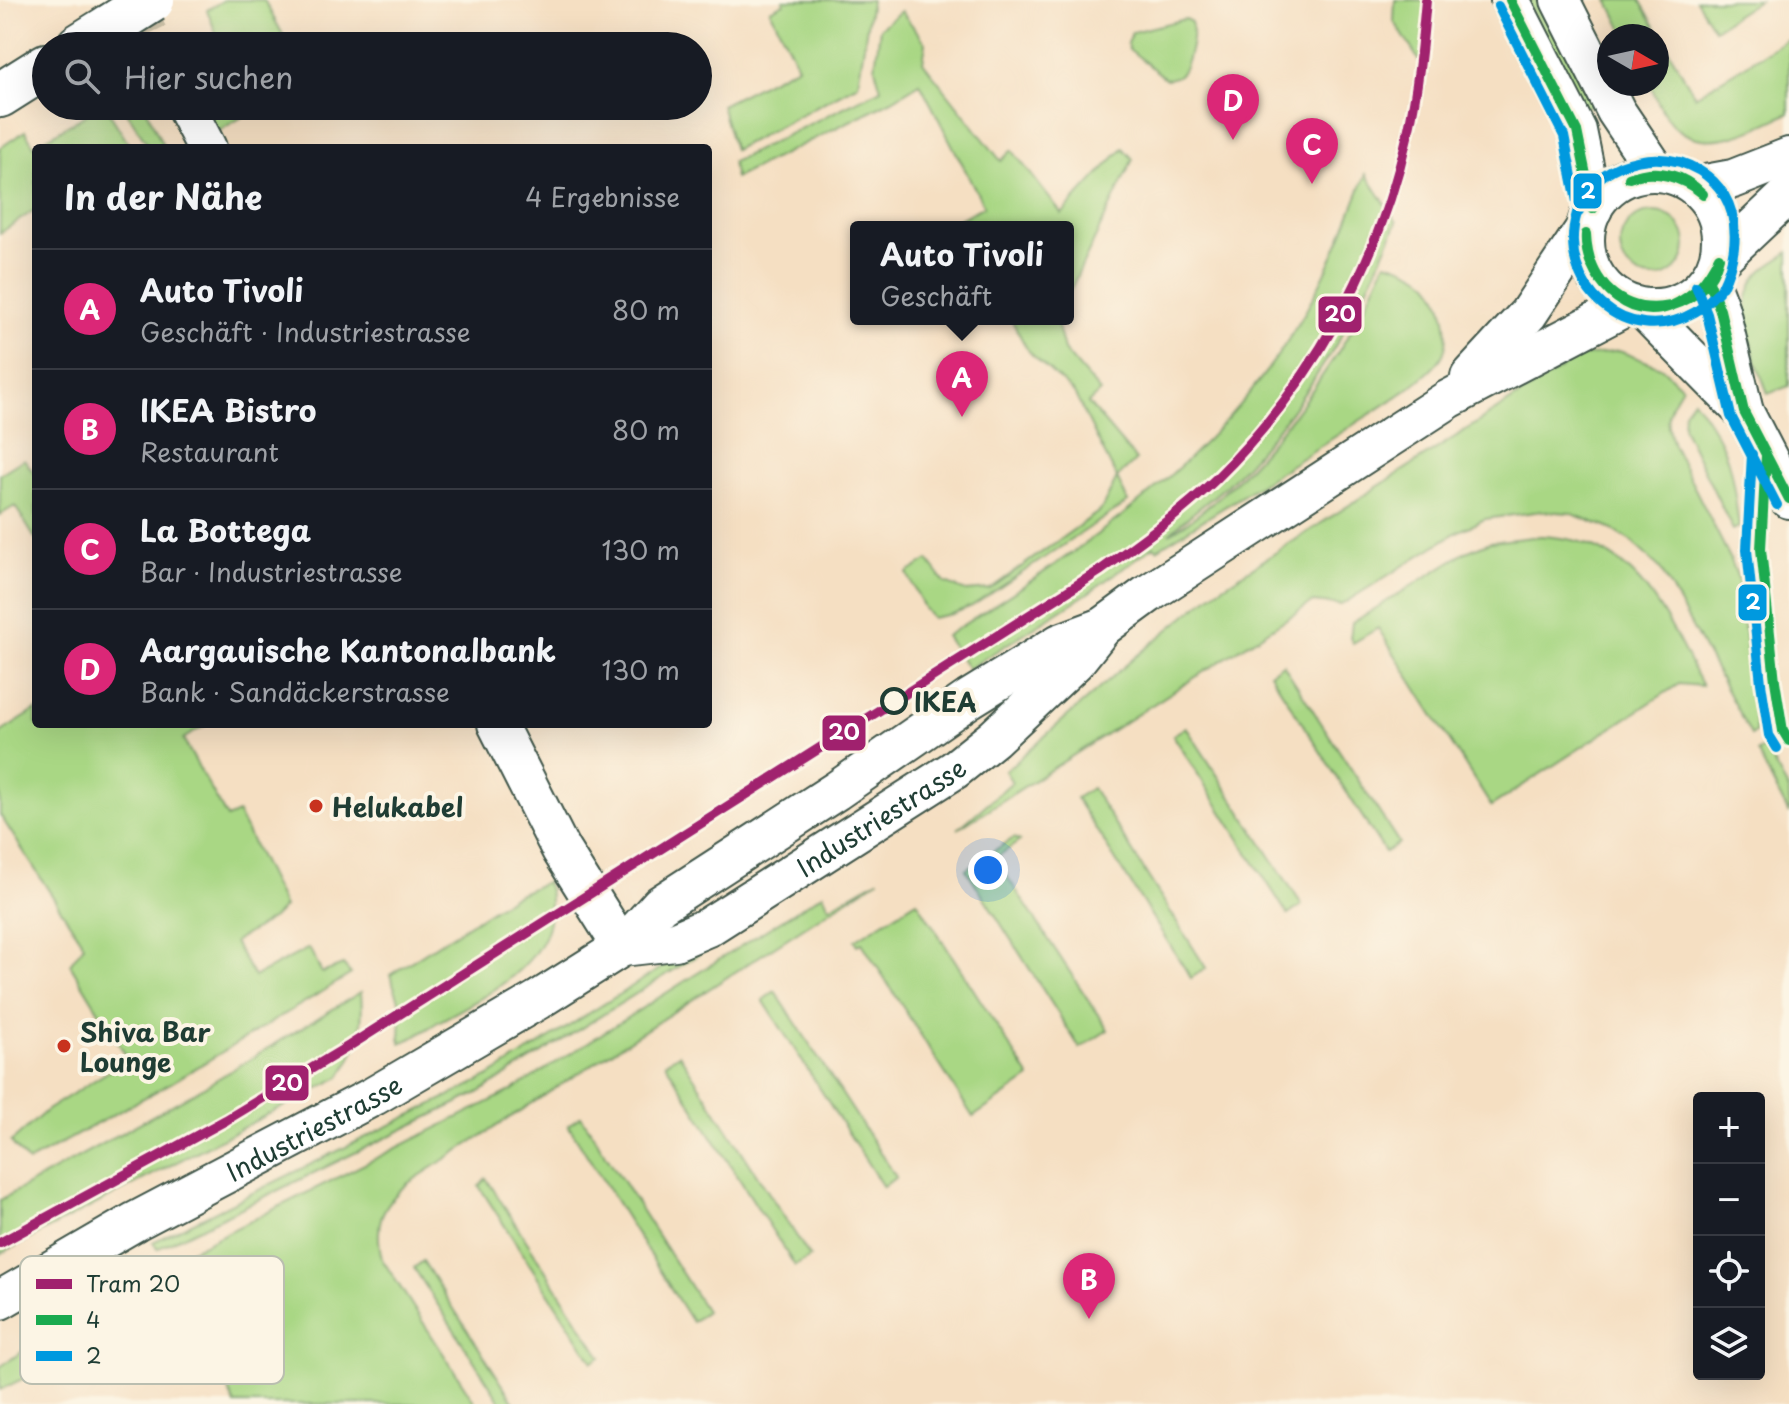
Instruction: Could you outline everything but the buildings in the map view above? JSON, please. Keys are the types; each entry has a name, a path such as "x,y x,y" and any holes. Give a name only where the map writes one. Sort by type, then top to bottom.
{"main road":[{"path":"101,32 152,0"},
{"path":"0,95 32,75"}],"street":[{"path":"1510,0 1577,131 1590,218 1585,247 1594,274 1612,295 1636,306 1744,412"},
{"path":"1560,0 1616,111 1657,172"},
{"path":"192,120 205,144"},
{"path":"1695,186 1733,179 1789,157"},
{"path":"1590,218 1604,193 1619,181 1637,174 1671,174 1695,186 1710,201 1719,219 1722,240 1714,270 1720,310 1744,412 1789,499"},
{"path":"1636,306 1668,308 1691,298 1714,270 1789,194"},
{"name":"Industriestrasse","path":"1449,399 1528,314 1590,218"},
{"name":"Industriestrasse","path":"622,947 675,941 708,927 903,805 994,738 1075,662 1103,627 1148,594 1449,399 1636,306"},
{"name":"Industriestrasse","path":"76,1256 387,1088 538,1000 622,947 660,905 836,791 969,699 1060,643 1103,627"},
{"path":"499,728 561,850 622,947"},
{"name":"Industriestrasse","path":"0,1300 20,1288"}],"green space":[{"path":"224,0 264,0 281,32 216,32 207,10"},
{"path":"783,0 871,0 858,84 734,150 721,105 798,66 770,10 784,3"},
{"path":"1395,0 1433,0 1427,73 1394,21"},
{"path":"1526,0 1541,0 1593,103 1583,110"},
{"path":"1608,0 1640,0 1654,24 1620,24"},
{"path":"1696,0 1759,0 1714,29"},
{"path":"901,11 926,43 923,62 1001,161 1012,150 1062,214 1123,148 1133,159 1074,282 1074,221 956,221 984,206 920,83 735,178 732,162 881,89 875,68 880,28"},
{"path":"1185,19 1191,22 1192,41 1186,65 1176,77 1166,79 1129,49 1127,43 1132,32"},
{"path":"1789,38 1789,113 1745,132 1714,139 1684,133 1667,119 1656,96 1669,96 1669,51 1695,96"},
{"path":"78,120 114,120 129,144 37,144"},
{"path":"132,120 151,120 162,144 147,144"},
{"path":"211,120 237,120 217,132"},
{"path":"25,131 33,144 32,212 0,233 0,148"},
{"path":"1366,174 1397,222 1365,293 1326,361 1281,424 1229,483 1169,534 1222,494 1297,410 1356,323 1386,262 1419,275 1429,283 1439,299 1445,319 1446,341 1445,350 1434,367 1387,403 1157,549 1154,546 1088,593 968,669 946,636 1046,571 1141,500 1227,420 1264,374 1318,288"},
{"path":"1653,212 1666,214 1681,227 1686,245 1684,258 1671,273 1653,278 1640,276 1625,263 1620,245 1622,232 1635,217"},
{"path":"1789,252 1789,386 1768,394 1748,330 1748,297 1753,283 1763,270"},
{"path":"1014,325 1058,325 1064,350 1100,392 1088,403 1136,460 1117,478 1074,393 1028,351"},
{"path":"1619,351 1661,367 1682,387 1670,409 1668,427 1673,445 1739,581 1756,732 1751,735 1660,568 1632,542 1613,530 1570,513 1542,511 1485,519 1457,532 1341,605 1313,602 958,829 1012,782 1005,771 1216,591 1579,357"},
{"path":"1693,399 1706,416 1727,459 1739,527 1733,530 1683,427 1684,411"},
{"path":"24,459 32,470 32,534 15,506 0,515 0,474"},
{"path":"1117,478 1128,502 972,606 932,618 925,610 907,573 928,560 945,583 966,591 990,589 1101,510"},
{"path":"1541,536 1583,543 1625,566 1656,602 1702,686 1679,684 1491,806 1378,628 1353,643 1350,638 1352,623 1466,552 1490,542"},
{"path":"1283,664 1399,843 1385,852 1270,673"},
{"path":"32,713 32,728 201,728 183,739 227,818 238,813 284,907 273,918 234,942 254,977 309,948 322,973 343,965 351,974 171,1083 28,1162 11,1142 47,1110 128,1059 70,964 84,945 0,815 0,733"},
{"path":"1186,727 1302,905 1288,915 1173,735"},
{"path":"1765,748 1789,791 1789,814 1757,752"},
{"path":"1092,788 1206,968 1191,978 1076,798"},
{"path":"1014,838 1020,841 995,858 1108,1030 1080,1048 966,869"},
{"path":"879,879 407,1184 391,1200 379,1226 382,1259 476,1404 235,1404 225,1384 284,1384 284,1256 180,1256 511,1091 823,894 829,907"},
{"path":"546,882 550,913 546,932 537,950 524,965 491,992 400,1043 401,1006 390,975 514,896"},
{"path":"917,901 1030,1078 973,1117 862,943 858,945 855,940"},
{"path":"696,946 701,953 478,1093 157,1249 153,1242 488,1077"},
{"path":"775,991 896,1177 883,1187 763,1000"},
{"path":"361,992 359,1037 340,1077 0,1254 0,1200 194,1093"},
{"path":"679,1054 810,1257 795,1266 665,1063"},
{"path":"581,1116 706,1311 692,1322 568,1125"},
{"path":"486,1178 601,1357 593,1362 479,1186"},
{"path":"423,1261 515,1404 502,1404 414,1268"},
{"path":"20,1353 20,1380 0,1390 0,1367"}],"tunnel":[{"path":"132,0 147,32"}],"tram line":[{"name":"20","path":"0,1243 226,1120 349,1046 1101,570 1189,504 1251,443 1282,404 1311,363 1360,275 1395,182 1408,133 1426,0"}],"transit line":[{"name":"4","path":"1510,0 1577,131 1593,209"},
{"name":"2","path":"1498,6 1564,136 1579,212"},
{"name":"2","path":"1718,292 1695,312 1670,322 1645,323 1622,317 1602,304 1587,287 1577,265 1573,240 1577,213 1588,190 1612,170 1642,160 1672,160 1699,171 1714,183 1732,213 1734,249 1722,287"},
{"name":"4","path":"1629,178 1649,173 1669,174 1703,194"},
{"name":"4","path":"1629,178 1648,174 1668,176 1687,183 1703,194"},
{"name":"4","path":"1586,234 1593,267 1610,292 1637,306 1671,306"},
{"name":"4","path":"1586,234 1592,266 1610,292 1638,308 1654,310 1671,306"},
{"name":"4","path":"1671,306 1700,286 1719,257"},
{"name":"4","path":"1671,306 1688,299 1708,282 1719,257"},
{"name":"4","path":"1709,281 1720,310 1744,412 1789,499"},
{"name":"2","path":"1696,286 1707,314 1731,416 1777,505"},
{"name":"2","path":"1752,454 1747,550 1761,683 1769,735 1777,748"},
{"name":"4","path":"1766,455 1761,549 1775,681 1783,731 1789,741"}],"place":[{"name":"Aargauische Kantonalbank","path":"1233,140"},
{"name":"La Bottega","path":"1312,184"},
{"name":"Auto Tivoli","path":"962,417"},
{"name":"IKEA","path":"894,701"},
{"name":"Helukabel","path":"316,806"},
{"name":"Shiva Bar Lounge","path":"64,1046"},
{"name":"IKEA Bistro","path":"1089,1319"}]}
